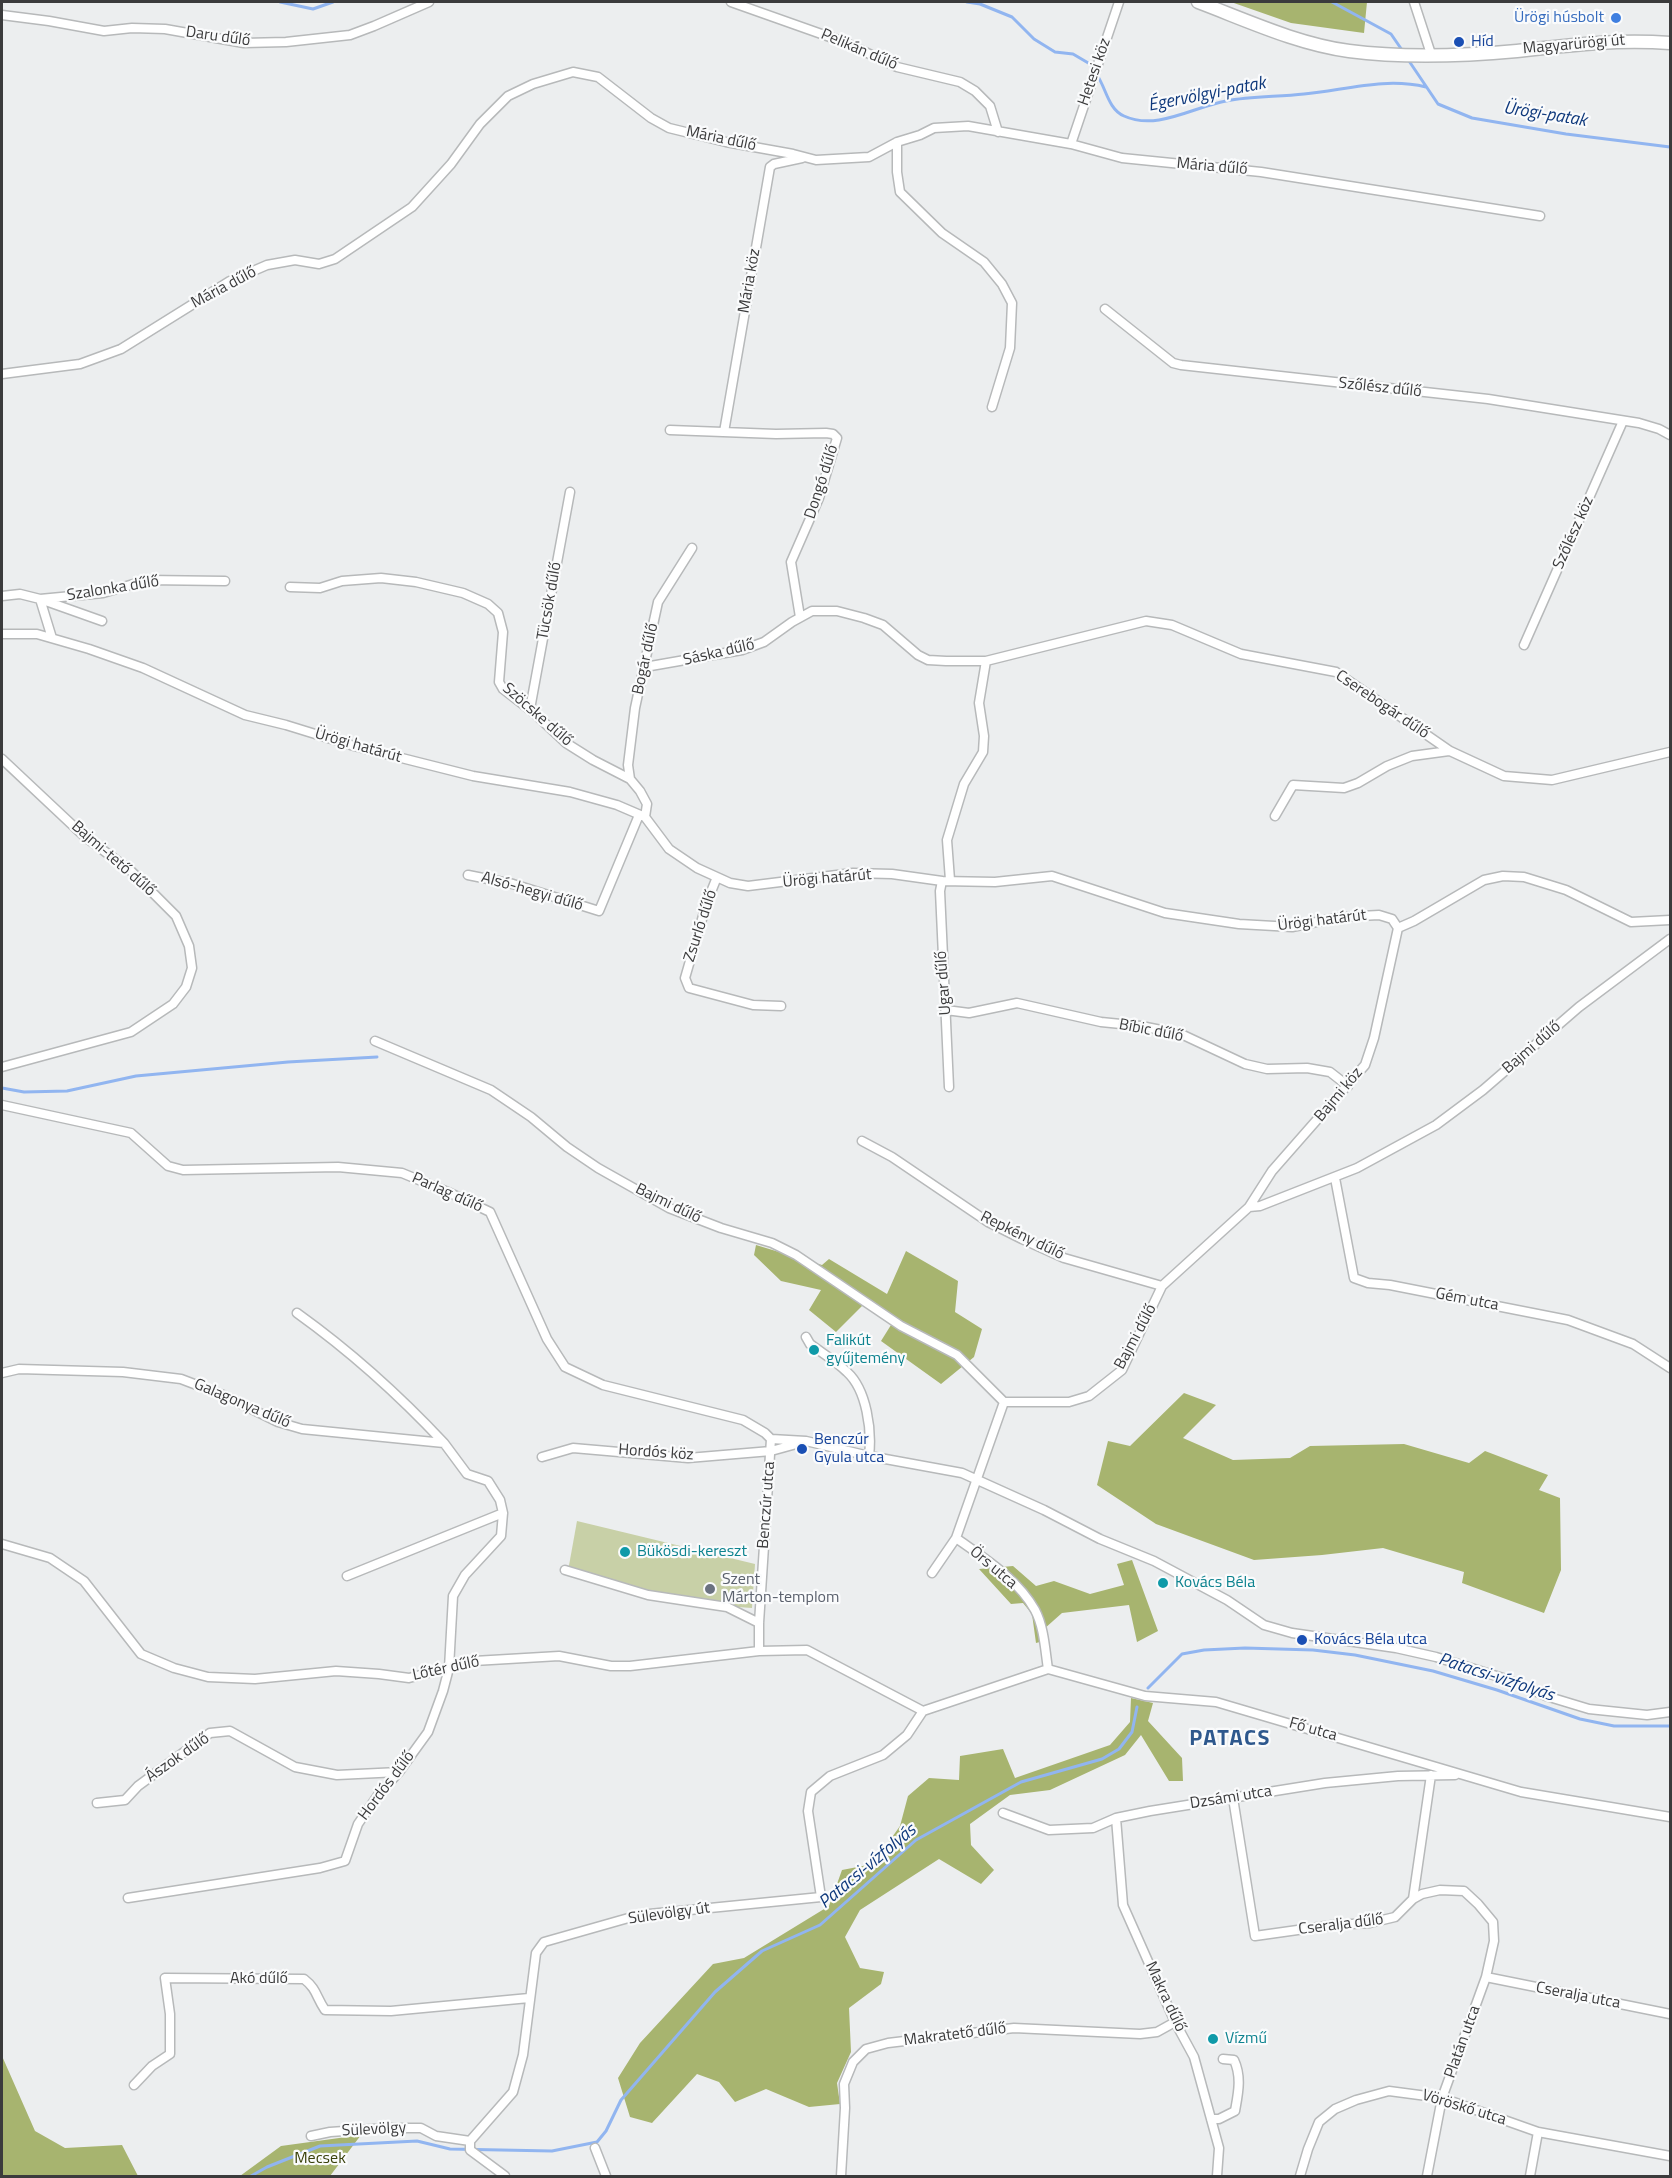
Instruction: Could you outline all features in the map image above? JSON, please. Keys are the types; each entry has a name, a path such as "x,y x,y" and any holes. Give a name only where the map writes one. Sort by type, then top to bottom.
{"main road":[{"name":"Magyarürögi út","path":"1198,2 1315,44 1347,51 1393,55 1514,51 1597,41 1634,40 1671,43"}],"street":[{"name":"Daru dűlő","path":"2,15 104,31 132,28 165,29 244,43 286,42 350,34 429,2"},
{"name":"Pelikán dűlő","path":"731,2 844,42 897,67 960,82 975,91 990,106 998,132"},
{"name":"Hetesi köz","path":"1071,144 1119,2"},
{"path":"1414,2 1431,54"},
{"name":"Mária dűlő","path":"2,374 80,364 121,349 230,281 267,265 295,260 319,264 335,259 412,207 451,164 480,124 508,96 533,84 573,72 598,77 642,111 669,128 816,160 869,157 897,142 934,128 968,126 1071,144 1122,158 1261,171 1540,216"},
{"path":"897,142 900,192 942,232 984,261 1002,284 1012,303 1010,348 992,407"},
{"name":"Mária köz","path":"724,432 770,167 805,157"},
{"name":"Szőlész dűlő","path":"1105,309 1173,363 1181,365 1488,399 1623,421 1659,429 1671,435"},
{"name":"Szőlész köz","path":"1524,645 1623,421"},
{"name":"Dongó dűlő","path":"670,430 826,433 833,434 837,438 819,498 791,562 800,617"},
{"name":"Tücsök dűlő","path":"530,709 570,492"},
{"name":"Bogár dűlő","path":"630,779 628,765 630,741 639,686 645,668 658,602 692,548"},
{"name":"Szöcske dűlő","path":"290,587 320,588 342,581 381,578 416,582 463,593 488,604 498,613 503,632 499,682 504,689 530,709 566,743 630,779 647,804 642,816"},
{"name":"Szalonka dűlő","path":"2,596 20,594 40,599 103,593 147,580 225,580"},
{"path":"40,599 102,621"},
{"path":"40,599 52,638"},
{"name":"Sáska dűlő","path":"645,668 742,650 764,642 812,611 837,611 883,625 918,655 928,660 986,661"},
{"name":"Cserebogár dűlő","path":"986,661 1146,621 1172,625 1242,654 1336,672 1450,751 1504,776 1552,780 1671,752"},
{"name":"Ürögi határút","path":"2,634 37,634 52,638 143,668 245,715 411,762 473,776 570,792 617,805 642,816 669,849 697,868 730,883 748,886 853,873 995,882 1052,876 1165,913 1239,924 1292,927 1341,917 1379,915 1392,919 1398,928"},
{"name":"Ugar dűlő","path":"949,1087 940,891 946,880 947,840 964,784 983,752 984,736 979,703 986,661"},
{"path":"1275,816 1293,784 1344,788 1412,756 1450,751"},
{"name":"Bajmi-tető dűlő","path":"2,759 84,836 131,872 176,915 189,946 192,969 186,987 173,1005 131,1032 2,1067"},
{"name":"Alsó-hegyi dűlő","path":"468,875 513,884 599,911 642,816"},
{"path":"1398,928 1484,880 1503,876 1524,877 1566,890 1630,922 1671,920"},
{"name":"Zsurló dűlő","path":"717,877 707,902 685,978 689,988 753,1005 781,1006"},
{"name":"Bajmi köz","path":"1249,1207 1272,1171 1365,1065 1398,928"},
{"name":"Bajmi dűlő","path":"375,1041 491,1090 531,1117 590,1163 669,1208 721,1228 772,1243 796,1255 902,1326 957,1355 1004,1402 1069,1402 1089,1396 1122,1370 1162,1286 1249,1207 1260,1206 1335,1178 1436,1125 1483,1090 1579,1007 1671,939"},
{"name":"Bíbic dűlő","path":"946,1010 969,1013 1017,1003 1101,1022 1141,1026 1181,1034 1245,1064 1267,1069 1307,1068 1330,1072 1348,1086"},
{"name":"Parlag dűlő","path":"2,1105 131,1133 168,1166 183,1170 338,1167 402,1173 448,1192 490,1212 547,1340 565,1367 603,1385 743,1420 768,1436"},
{"name":"Repkény dűlő","path":"862,1142 891,1157 988,1222 1022,1239 1064,1258 1162,1286"},
{"name":"Gém utca","path":"1335,1178 1354,1278 1368,1283 1390,1285 1568,1320 1633,1344 1671,1368"},
{"path":"297,1313 326,1334 410,1406 444,1443 467,1474 488,1480 496,1491 503,1513 347,1576"},
{"path":"806,1336 810,1344 849,1373 860,1393 867,1412 870,1430 869,1456"},
{"name":"Galagonya dűlő","path":"2,1374 19,1369 123,1372 181,1379 223,1395 278,1422 302,1429 444,1443"},
{"name":"Örs utca","path":"932,1573 956,1538 1004,1402"},
{"path":"768,1436 806,1441 869,1456 962,1473 978,1479 1044,1509 1100,1539 1154,1561 1227,1600 1264,1625 1292,1633 1396,1648 1436,1657 1589,1709 1647,1715 1671,1712"},
{"name":"Benczúr utca","path":"759,1651 771,1451 768,1436"},
{"name":"Hordós köz","path":"542,1457 573,1448 688,1458 771,1451 806,1441"},
{"name":"Hordós dűlő","path":"129,1898 320,1868 345,1861 358,1824 428,1732 443,1691 448,1668 453,1596 465,1575 501,1536 503,1513"},
{"name":"Örs utca","path":"956,1538 985,1558 1016,1586 1035,1610 1042,1632 1048,1669"},
{"name":"Lőtér dűlő","path":"2,1544 50,1558 84,1581 141,1654 208,1677 255,1679 336,1671 409,1678 474,1662 558,1656 611,1666 630,1666 759,1651 807,1650 923,1711"},
{"path":"565,1570 648,1595 727,1607 759,1623"},
{"path":"923,1711 1048,1669"},
{"name":"Fő utca","path":"1048,1669 1145,1696 1216,1702 1521,1792 1671,1817"},
{"name":"Sülevölgy út","path":"470,2146 513,2092 524,2055 536,1953 544,1942 639,1915 820,1897 808,1811 811,1792 830,1776 883,1755 907,1735 923,1711"},
{"name":"Ászok dűlő","path":"97,1803 125,1800 138,1786 210,1733 230,1731 295,1767 337,1775 399,1772"},
{"path":"1413,1899 1431,1775"},
{"name":"Dzsámi utca","path":"1003,1813 1049,1830 1093,1828 1116,1818 1325,1784 1398,1776 1465,1775"},
{"name":"Cseralja dűlő","path":"1233,1798 1255,1936 1333,1925 1370,1923 1395,1917 1413,1899 1422,1894 1440,1890 1464,1891 1493,1922 1494,1941 1486,1977"},
{"name":"Makra dűlő","path":"1116,1818 1123,1905 1175,2022 1194,2057 1219,2148 1217,2176"},
{"name":"Cseralja utca","path":"1486,1977 1671,2014"},
{"name":"Platán utca","path":"1427,2176 1442,2098 1486,1977"},
{"name":"Akó dűlő","path":"134,2085 152,2066 170,2054 170,2014 165,1978 304,1979 315,1987 324,2010 391,2011 530,1998"},
{"name":"Makratető dűlő","path":"841,2176 844,2084 853,2062 866,2049 888,2043 1014,2028 1140,2034 1157,2032 1175,2022"},
{"path":"1211,2119 1219,2119 1235,2111 1239,2071 1234,2060 1223,2059"},
{"name":"Vöröskő utca","path":"1300,2176 1319,2122 1335,2109 1356,2100 1389,2091 1442,2098 1538,2132 1671,2156"},
{"name":"Sülevölgy","path":"311,2136 330,2132 421,2128 436,2136 470,2146"},
{"path":"1530,2176 1538,2132"},
{"path":"470,2146 504,2176"},
{"path":"595,2148 606,2176"}],"green space":[{"path":"1231,2 1367,2 1364,33 1291,23"},
{"path":"756,1245 822,1265 829,1259 887,1294 906,1251 958,1281 955,1312 982,1329 974,1357 941,1384 881,1341 891,1325 864,1304 836,1332 809,1310 821,1290 781,1281 754,1255"},
{"path":"1184,1393 1216,1405 1183,1438 1233,1460 1290,1458 1310,1446 1404,1444 1469,1463 1485,1451 1548,1475 1539,1490 1560,1498 1561,1570 1544,1613 1462,1583 1464,1572 1383,1548 1254,1560 1156,1524 1097,1485 1108,1441 1130,1446"},
{"path":"577,1521 755,1564 752,1608 693,1604 568,1571"},
{"path":"1132,1560 1158,1631 1137,1642 1129,1605 1062,1613 1044,1629 1047,1640 1036,1643 1032,1614 1023,1603 1011,1604 979,1569 1013,1566 1036,1586 1054,1581 1090,1594 1124,1585 1117,1564"},
{"path":"1131,1698 1153,1703 1148,1721 1182,1758 1183,1781 1169,1781 1141,1735 1125,1755 1050,1790 1010,1795 970,1824 971,1845 994,1870 981,1884 939,1859 860,1910 845,1937 860,1968 884,1972 881,1984 849,2008 851,2052 837,2083 840,2104 809,2107 766,2089 735,2102 719,2082 697,2074 652,2123 630,2117 618,2078 640,2043 713,1964 744,1958 829,1906 842,1870 873,1864 900,1826 908,1796 929,1778 959,1780 960,1756 1003,1749 1015,1778 1110,1745 1130,1722"},
{"path":"2,2056 35,2131 65,2148 122,2145 138,2176 2,2176"},
{"name":"Mecsek","path":"361,2135 330,2176 240,2176 281,2146"}],"waterway":[{"name":"Égervölgyi-patak","path":"280,2 313,9 333,2"},
{"name":"Égervölgyi-patak","path":"967,2 980,4 1012,17 1034,39 1055,52 1073,54 1094,69"},
{"path":"1332,2 1391,34 1402,50"},
{"name":"Ürögi-patak","path":"1407,58 1438,104 1472,118 1566,134 1670,147"},
{"name":"Égervölgyi-patak","path":"1097,75 1111,103 1119,113 1137,120 1149,121 1235,99 1304,94 1395,83 1426,87"},
{"path":"2,1088 24,1092 67,1091 136,1076 288,1062 377,1057"},
{"name":"Patacsi-vízfolyás","path":"1148,1688 1182,1654 1204,1650 1245,1648 1313,1650 1355,1655 1433,1671 1497,1690 1580,1719 1614,1726 1670,1726"},
{"name":"Patacsi-vízfolyás","path":"251,2176 267,2167 320,2146 417,2141 450,2149 552,2151 597,2142 606,2131 621,2100 715,1992 762,1951 820,1925 916,1840 1021,1782 1102,1759 1119,1749 1132,1732 1137,1707"}],"place":[{"name":"Ürögi húsbolt","path":"1616,18"},
{"name":"Híd","path":"1459,42"},
{"name":"Falikút gyűjtemény","path":"814,1350"},
{"name":"Benczúr Gyula utca","path":"802,1449"},
{"name":"Bükösdi-kereszt","path":"625,1552"},
{"name":"Kovács Béla","path":"1163,1583"},
{"name":"Szent Márton-templom","path":"710,1589"},
{"name":"Kovács Béla utca","path":"1302,1640"},
{"name":"Vízmű","path":"1213,2039"}],"district":[{"name":"PATACS","path":"1230,1740"}]}
